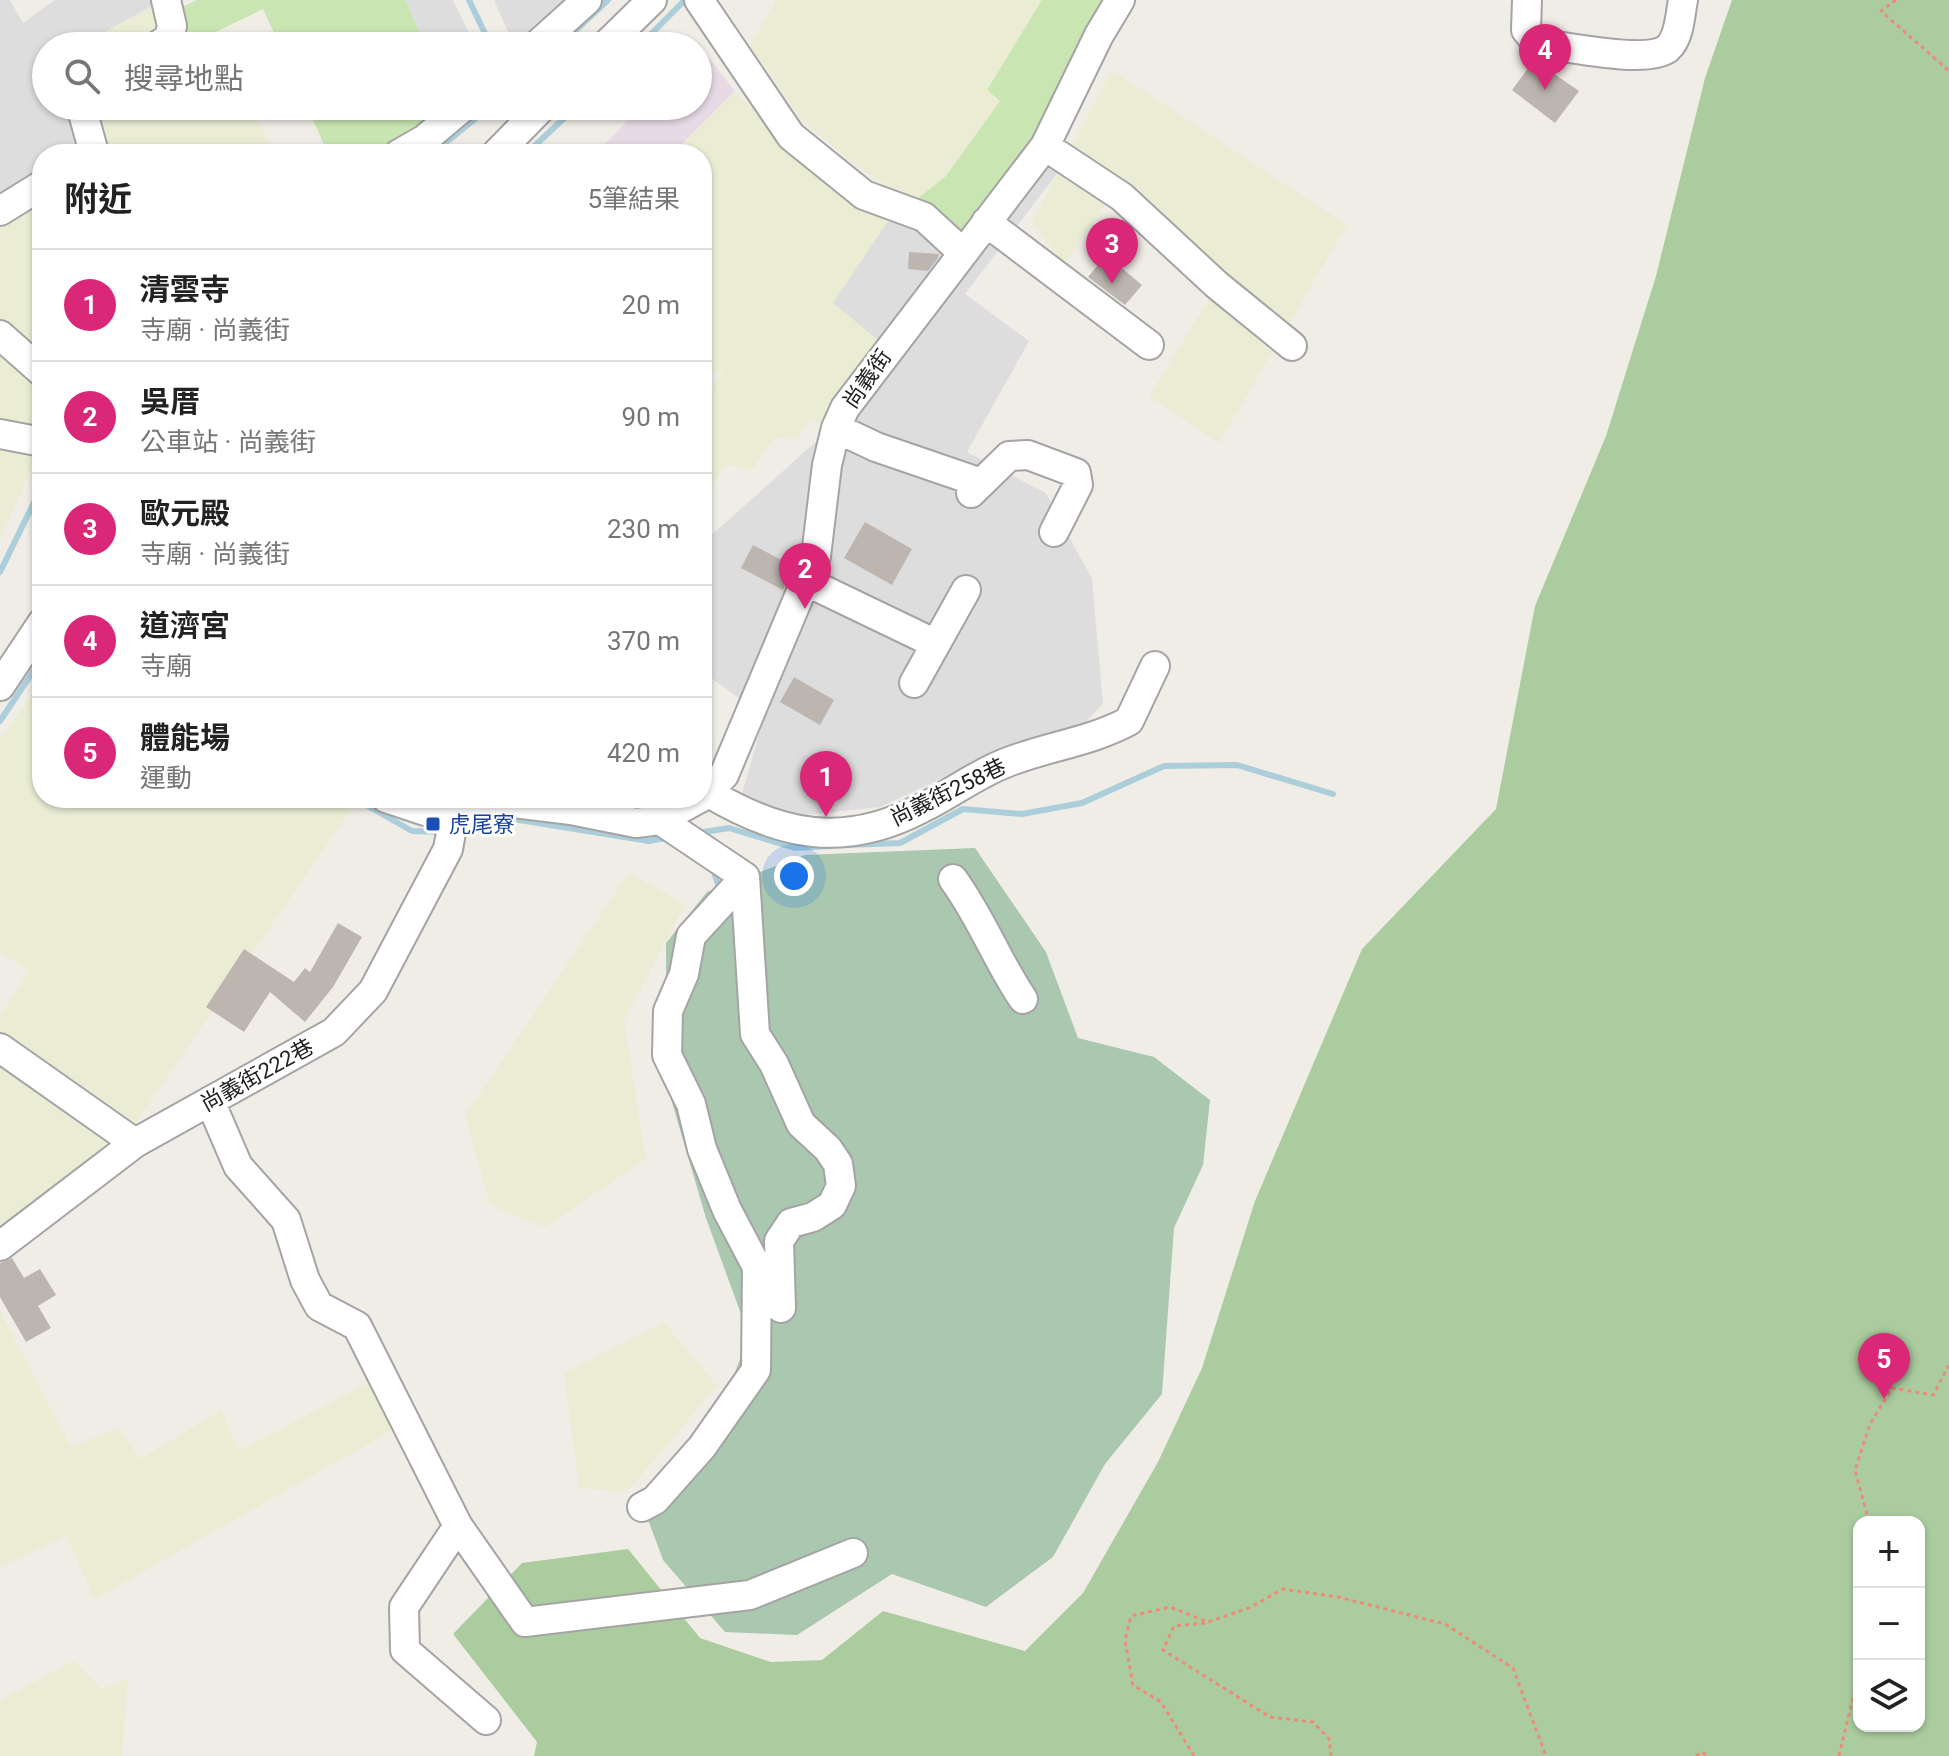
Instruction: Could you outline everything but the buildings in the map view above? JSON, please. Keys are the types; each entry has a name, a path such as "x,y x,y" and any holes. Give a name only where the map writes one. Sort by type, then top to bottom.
{"street":[{"path":"166,0 170,32"},
{"path":"552,32 587,0"},
{"path":"619,32 652,0"},
{"name":"尚義街","path":"712,788 724,775 816,556 836,428 869,374 1045,146 1099,35 1120,0"},
{"path":"1527,0 1526,30 1537,43 1630,54 1657,53 1669,47 1677,31 1683,0"},
{"path":"701,2 791,136 864,195 924,217 961,251"},
{"path":"85,120 92,144"},
{"path":"416,144 447,120"},
{"path":"506,144 529,120"},
{"path":"1045,146 1122,197 1217,285 1292,346"},
{"path":"0,211 32,191"},
{"path":"986,222 1149,345"},
{"path":"0,335 32,363"},
{"path":"836,428 976,488 1009,456 1028,455 1076,473 1078,485 1054,532"},
{"path":"0,434 32,440"},
{"path":"805,581 934,643"},
{"path":"914,683 966,590"},
{"path":"0,686 32,638"},
{"name":"尚義街258巷","path":"712,800 751,818 785,829 829,834 873,828 919,810 1008,761 1080,742 1129,721 1155,666"},
{"name":"尚義街","path":"416,808 425,811 442,808"},
{"name":"尚義街222巷","path":"0,1246 135,1143 334,1032 373,991 468,808"},
{"name":"尚義街","path":"512,808 674,829 693,808"},
{"path":"674,829 745,877"},
{"path":"745,877 755,1034 774,1064 801,1124 828,1149 838,1164 841,1186 832,1205 813,1217 791,1223 779,1241 781,1308"},
{"path":"642,1507 655,1500 693,1458 756,1370 757,1267 727,1210 702,1149 691,1104 667,1055 668,1011 684,974 691,936 745,877"},
{"path":"953,879 980,915 1002,967 1023,999"},
{"path":"0,1048 135,1143"},
{"path":"210,1101 238,1166 286,1220 305,1280 319,1306 357,1326 458,1526 525,1622 750,1595 853,1553"},
{"path":"458,1526 404,1607 405,1650 486,1720"}],"path":[{"path":"1896,0 1881,11 1949,71"},
{"path":"1867,1516 1855,1470 1870,1424 1892,1388 1933,1395 1949,1365"},
{"path":"1331,1756 1329,1739 1313,1722 1270,1717 1163,1650 1174,1626 1208,1622 1249,1608 1283,1589 1338,1597 1445,1624 1513,1668 1546,1756"},
{"path":"1194,1756 1161,1702 1133,1685 1125,1640 1131,1616 1170,1607 1208,1622"},
{"path":"1839,1756 1853,1697"},
{"path":"1696,1756 1702,1752 1707,1756"}],"shaded area":[{"path":"0,0 10,0 23,23 55,0 152,0 154,5 105,32 32,32 32,120 78,120 82,144 32,144 32,187 0,208"},
{"path":"405,0 453,0 468,32 420,32"},
{"path":"494,0 565,0 526,32 508,32"},
{"path":"712,62 735,91 712,114"},
{"path":"628,120 706,120 682,144 605,144"},
{"path":"1037,146 1059,171 965,294 1029,341 967,452 1046,493 1092,579 1103,704 1068,740 1003,750 880,807 795,816 742,794 764,717 712,678 712,535 831,428 887,347 832,303 890,218"}],"green space":[{"path":"197,0 405,0 420,32 274,32 263,9 216,32 188,32 182,7"},
{"path":"776,0 1042,0 987,90 1001,101 946,176 913,202 854,164 802,120 750,46"},
{"path":"1042,0 1112,0 1037,146 967,232 913,202 946,176 1000,101 987,90"},
{"path":"1732,0 1949,0 1949,1756 534,1756 537,1742 453,1634 522,1563 628,1549 700,1638 771,1662 822,1660 883,1611 1025,1651 1083,1593 1158,1462 1202,1368 1255,1201 1362,949 1496,809 1535,606 1606,436 1656,276 1705,78"},
{"path":"154,5 168,10 162,32 105,32"},
{"path":"1112,70 1347,225 1219,443 1149,396 1226,272 1120,182 1064,265 1032,222"},
{"path":"735,91 812,172 890,218 833,303 887,348 831,428 809,419 797,440 775,437 752,470 725,464 712,487 712,388 723,371 712,371 712,144 682,144 706,120 712,120 712,114"},
{"path":"99,120 258,120 269,144 104,144"},
{"path":"313,120 434,120 404,144 324,144"},
{"path":"32,207 32,353 0,326 0,227"},
{"path":"0,343 32,373 32,432 0,427"},
{"path":"0,445 32,453 32,468 0,540"},
{"path":"32,694 32,808 352,808 133,1127 0,1042 0,1016 29,971 0,952 0,740"},
{"path":"975,848 1046,952 1078,1038 1154,1057 1210,1100 1203,1165 1174,1228 1162,1394 1105,1464 1053,1557 986,1607 892,1574 797,1635 725,1632 663,1560 639,1495 722,1406 749,1336 706,1218 666,1082 666,943 707,892 805,855"},
{"path":"629,873 685,904 624,1021 646,1159 545,1227 490,1205 465,1115"},
{"path":"0,1062 118,1143 0,1233"},
{"path":"0,1311 71,1447 119,1428 140,1459 221,1410 238,1451 376,1379 398,1427 95,1599 66,1536 0,1567"},
{"path":"664,1322 717,1386 627,1492 579,1488 564,1373"},
{"path":"74,1661 101,1689 128,1678 122,1756 0,1756 0,1700"}],"waterway":[{"path":"469,0 484,32"},
{"path":"574,32 608,0"},
{"path":"653,32 685,0"},
{"path":"444,144 474,120"},
{"path":"537,144 562,120"},
{"path":"0,572 32,506"},
{"path":"0,721 32,673"},
{"path":"846,845 900,843 963,809 1022,814 1082,803 1164,766 1237,765 1333,794"},
{"path":"372,808 412,831 443,832"},
{"path":"458,832 473,832 513,819 649,841 671,837"},
{"path":"698,833 729,828 795,848 831,846"},
{"path":"709,868 714,872 721,893"}],"place":[{"name":"道濟宮","path":"1545,90"},
{"name":"歐元殿","path":"1112,284"},
{"name":"吳厝","path":"805,609"},
{"name":"清雲寺","path":"826,817"},
{"name":"虎尾寮","path":"433,824"},
{"name":"體能場","path":"1884,1399"}]}
